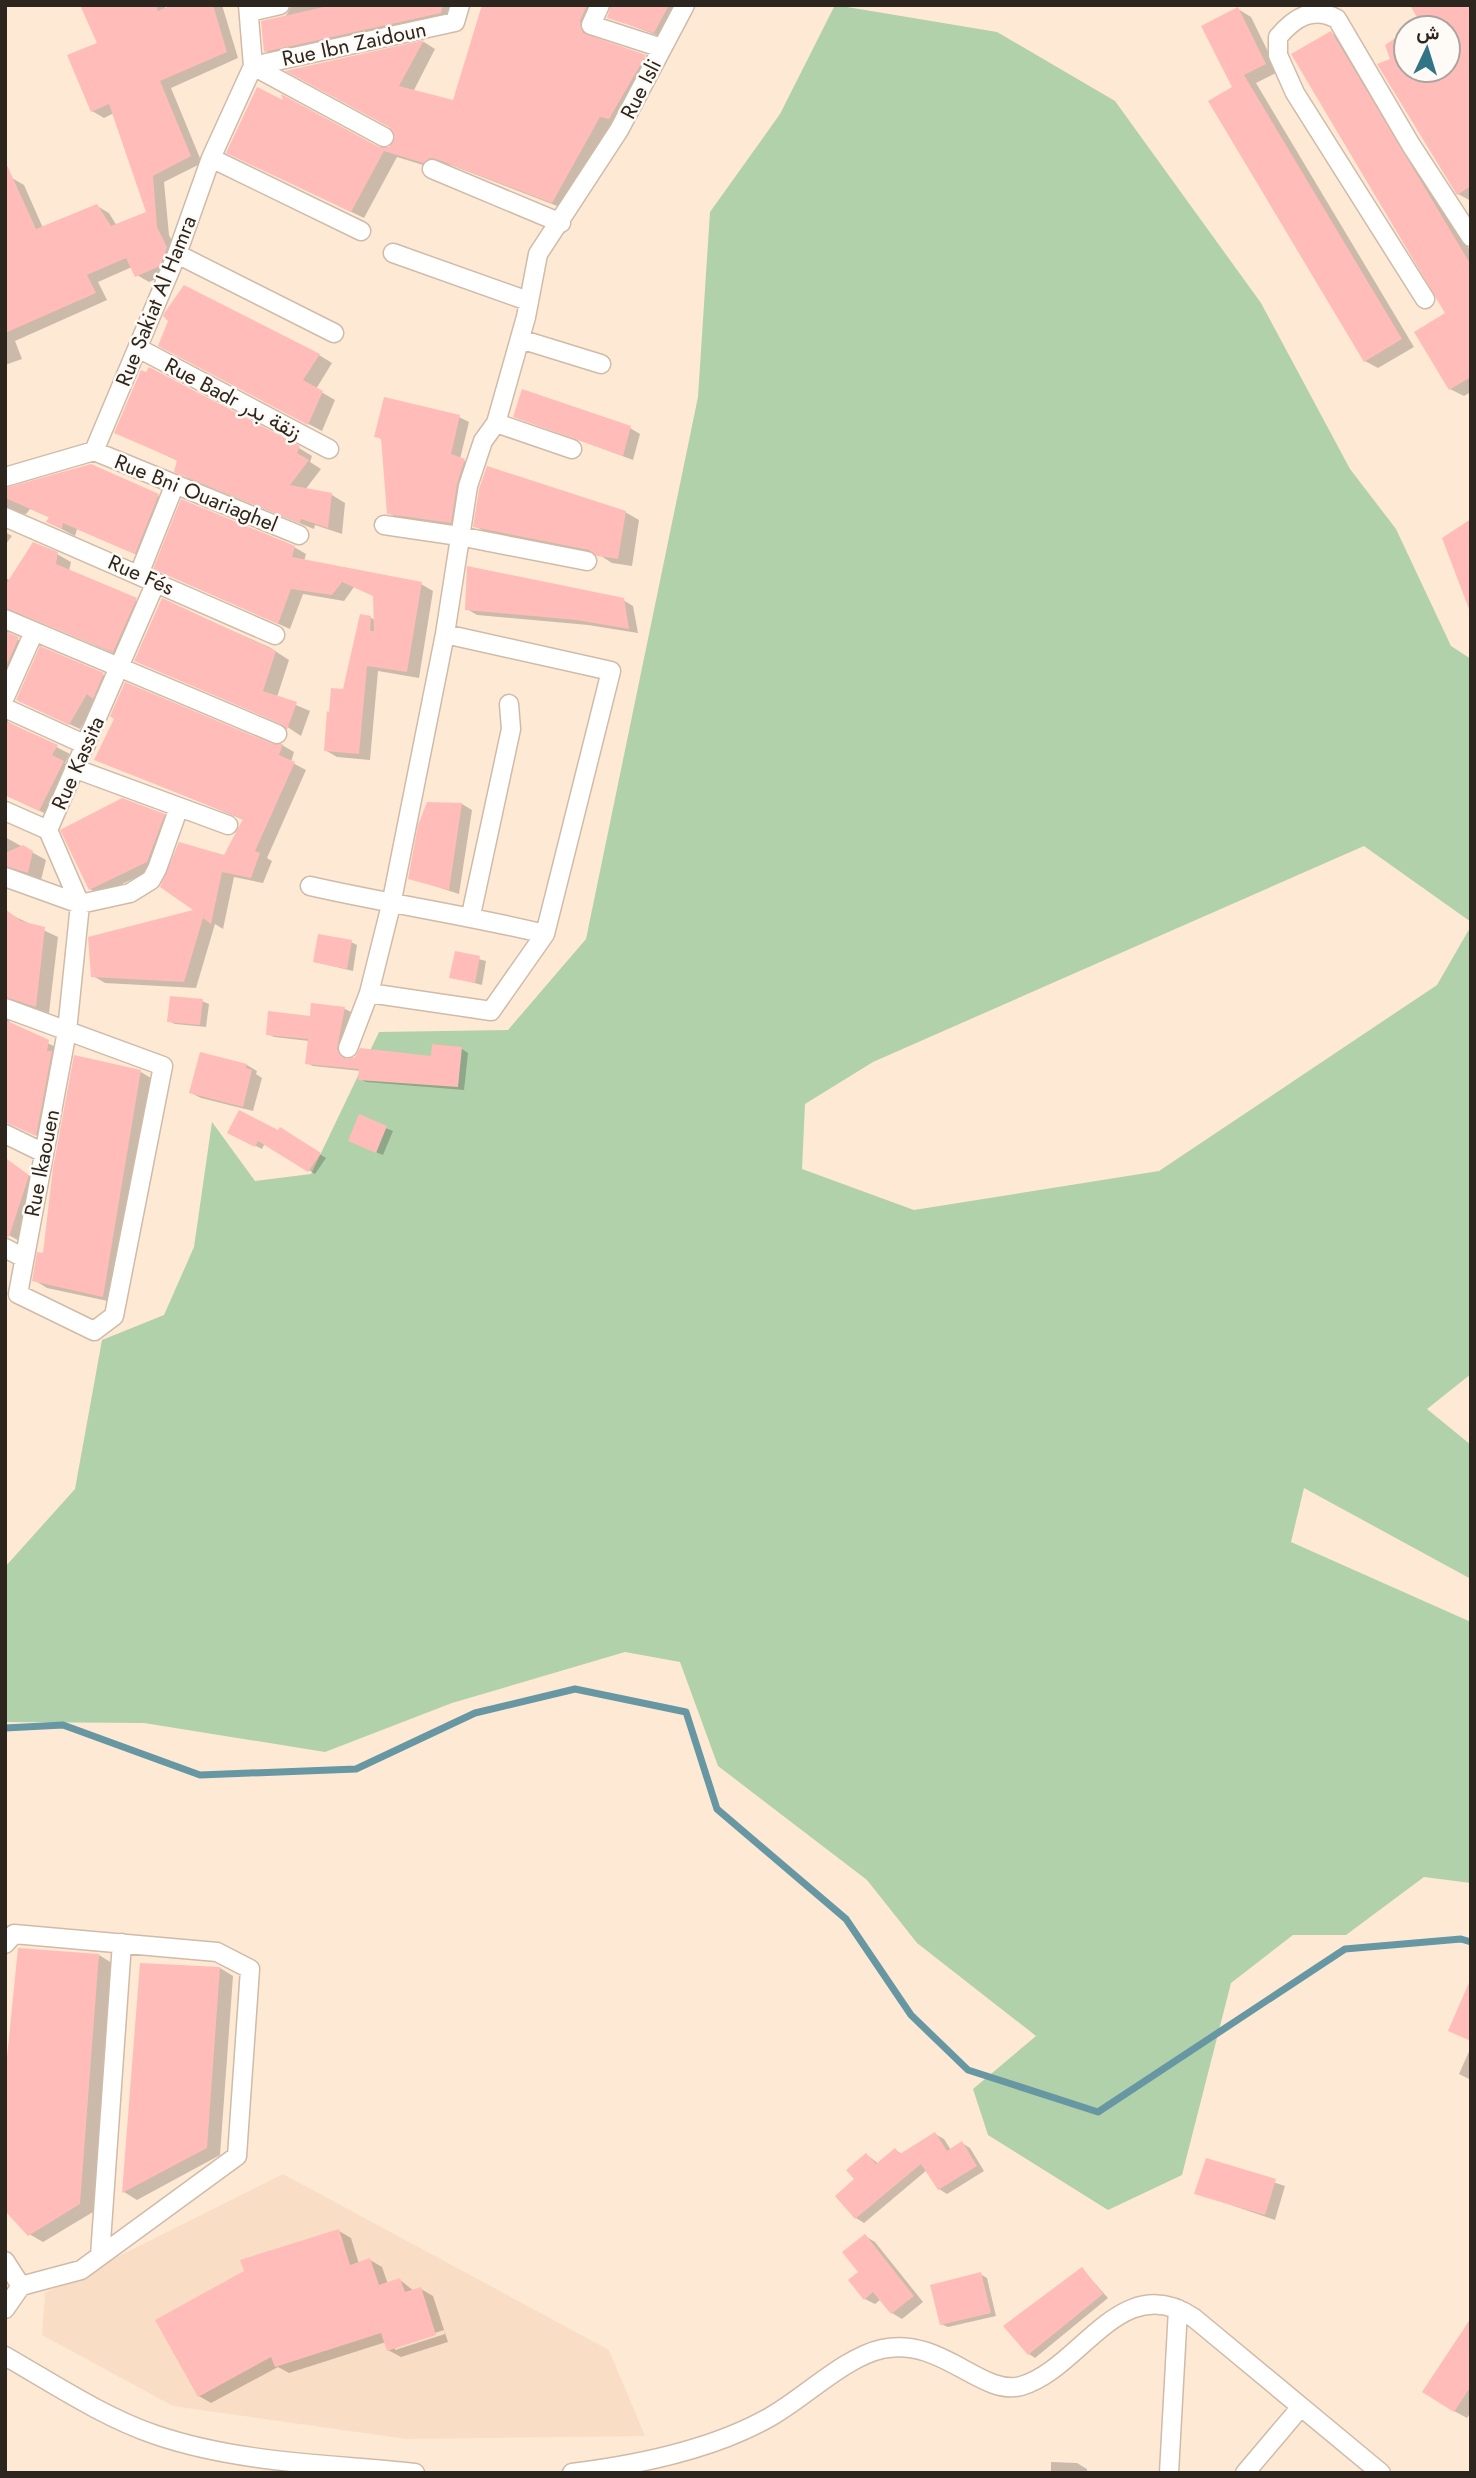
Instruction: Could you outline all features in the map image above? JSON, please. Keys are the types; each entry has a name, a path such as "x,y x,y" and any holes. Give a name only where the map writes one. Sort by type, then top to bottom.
{"street":[{"path":"280,5 249,8 253,66 384,137"},
{"path":"600,5 591,25 662,48"},
{"name":"Rue Isli","path":"348,1048 369,993 391,905 445,634 471,476 483,441 496,423 520,338 538,254 561,223 619,130 685,5"},
{"path":"1425,299 1295,93 1278,55 1278,37 1288,25 1308,14 1323,12 1337,19 1411,145 1469,230"},
{"name":"Rue Ibn Zaidoun","path":"253,66 457,13"},
{"name":"Rue Sakiat Al Hamra","path":"94,451 177,254 211,158 253,66"},
{"path":"211,158 361,231"},
{"path":"432,169 561,223"},
{"path":"393,253 528,301"},
{"path":"177,254 334,334"},
{"path":"520,338 601,364"},
{"name":"Rue Badr زنقة بدر","path":"138,348 329,449"},
{"path":"496,423 572,449"},
{"path":"5,477 94,451"},
{"name":"Rue Bni Ouariaghel","path":"94,451 299,535"},
{"path":"139,574 175,484"},
{"name":"Rue Fés","path":"5,517 275,635"},
{"path":"384,525 459,536 587,561"},
{"name":"Rue Kassita","path":"67,1031 80,904 48,830 156,582"},
{"path":"5,619 277,734"},
{"path":"5,697 34,632"},
{"path":"369,993 491,1011 545,934 611,671 445,634"},
{"path":"471,915 511,729 509,704"},
{"path":"5,708 86,745"},
{"path":"76,769 228,825"},
{"path":"5,877 80,904 130,893 151,880 179,807"},
{"path":"5,811 48,830"},
{"path":"310,886 391,905 471,915 545,934"},
{"path":"5,1008 67,1031"},
{"name":"Rue Ikaouen","path":"67,1031 163,1066 114,1316 94,1331 18,1294 44,1153 67,1031"},
{"path":"5,1134 44,1153"},
{"path":"5,1248 24,1258"},
{"path":"5,1944 14,1934 217,1952 250,1969 237,2156 81,2270 21,2287 5,2309"},
{"path":"100,2256 122,1943"},
{"path":"5,2261 21,2287"},
{"path":"572,2473 658,2457 738,2432 792,2404 853,2360 882,2348 913,2347 928,2351 995,2385 1017,2387 1038,2378 1124,2312 1151,2305 1178,2309 1194,2318 1381,2473"},
{"path":"1169,2473 1178,2309"},
{"path":"5,2356 111,2415 176,2441 223,2452 415,2473"},
{"path":"1245,2473 1300,2408"}],"shaded area":[{"path":"283,2174 609,2350 645,2436 406,2439 173,2406 42,2335 45,2293"}],"green space":[{"path":"835,5 997,32 1115,101 1261,303 1350,469 1396,529 1451,646 1471,659 1471,922 1364,846 873,1062 805,1104 802,1169 914,1210 1159,1171 1437,985 1471,926 1471,1374 1427,1409 1471,1445 1471,1579 1304,1488 1291,1542 1471,1622 1471,1883 1424,1877 1346,1935 1293,1935 1231,1983 1182,2175 1108,2210 988,2135 973,2089 1036,2036 917,1943 867,1880 718,1766 680,1662 625,1652 452,1703 325,1752 144,1723 5,1722 5,1567 75,1489 102,1340 164,1315 194,1247 212,1122 255,1181 311,1174 379,1032 508,1030 586,939 698,397 710,212 780,114"}],"building":[{"path":"80,5 156,5 158,11 172,5 213,5 227,52 160,81 191,156 153,176 157,227 167,247 160,266 135,277 126,258 87,275 96,293 5,333 5,161 36,229 97,204 111,226 146,212 109,104 91,112 67,55 97,43"},
{"path":"333,5 443,5 441,13 264,52 261,21"},
{"path":"482,5 587,5 580,21 583,33 646,55 609,119 600,117 552,203 436,159 430,158 423,163 384,151 351,212 226,153 257,87 283,100 281,94 379,147 389,147 395,137 389,127 285,71 424,40 399,86 453,100"},
{"path":"611,5 669,5 654,33 607,18"},
{"path":"1410,5 1471,5 1471,186 1457,195 1377,64 1390,59 1385,45 1392,40 1392,84 1462,84 1462,14 1415,14"},
{"path":"1238,7 1266,64 1244,75 1402,339 1364,362 1208,101 1232,87 1201,26"},
{"path":"1331,31 1471,265 1471,377 1449,390 1414,332 1445,313 1291,54"},
{"path":"184,285 320,354 303,380 323,391 308,425 158,346 168,321 163,316"},
{"path":"149,367 300,446 297,453 309,460 290,485 332,493 328,528 301,519 300,523 174,472 177,460 114,433 141,370 146,372"},
{"path":"522,389 631,426 623,456 513,417"},
{"path":"384,397 460,415 451,454 465,459 457,484 451,523 387,514 381,438 374,437"},
{"path":"91,464 159,494 135,554 63,523 62,529 46,522 49,517 5,498 5,488"},
{"path":"487,466 626,511 618,559 597,556 589,550 473,527 479,489"},
{"path":"181,499 295,546 292,557 422,582 407,672 367,666 359,754 324,751 327,711 329,712 331,688 343,689 360,614 371,616 370,631 374,631 373,596 342,582 332,595 291,589 278,624 153,569"},
{"path":"1471,519 1471,608 1469,609 1442,538"},
{"path":"33,542 58,552 56,564 137,598 113,652 5,608 5,586"},
{"path":"467,566 624,598 629,629 576,620 465,610"},
{"path":"162,598 276,651 263,691 297,702 287,730 281,724 134,661"},
{"path":"5,631 19,637 5,669"},
{"path":"40,646 104,673 93,699 87,694 69,725 16,700"},
{"path":"125,682 273,744 283,744 279,755 295,762 255,851 260,853 251,878 222,872 211,924 203,918 184,982 91,977 88,937 193,910 160,887 179,842 224,855 243,819 94,760 114,719 110,716"},
{"path":"5,721 58,745 52,755 64,761 39,811 5,795"},
{"path":"122,798 165,814 147,862 89,890 60,830"},
{"path":"427,802 462,803 449,890 408,879 418,825"},
{"path":"23,845 33,851 28,873 5,866 5,853"},
{"path":"5,909 21,921 45,927 36,1007 5,997"},
{"path":"318,934 352,940 347,969 313,962"},
{"path":"455,951 480,956 475,983 449,978"},
{"path":"170,996 203,999 200,1025 167,1022"},
{"path":"311,1003 345,1007 337,1049 345,1059 355,1057 360,1048 431,1056 432,1044 462,1047 458,1087 358,1080 359,1069 305,1064 308,1039 266,1035 268,1011 310,1016"},
{"path":"5,1020 49,1040 47,1051 52,1051 36,1136 5,1122"},
{"path":"200,1052 247,1064 246,1068 252,1070 243,1107 189,1093"},
{"path":"74,1055 141,1070 103,1297 32,1281 37,1252 43,1253 53,1168"},
{"path":"239,1110 278,1130 280,1127 321,1153 308,1172 258,1141 255,1147 227,1133"},
{"path":"359,1114 387,1126 376,1153 348,1141"},
{"path":"5,1158 29,1175 9,1237 5,1237"},
{"path":"18,1948 99,1954 80,2204 28,2236 5,2211 5,2077"},
{"path":"140,1963 220,1967 207,2148 122,2193"},
{"path":"1471,1978 1471,2041 1448,2031"},
{"path":"935,2132 947,2151 962,2141 977,2166 938,2190 921,2164 855,2219 835,2196 854,2179 846,2170 866,2153 876,2164 895,2148 900,2154"},
{"path":"1206,2158 1276,2179 1265,2215 1194,2194"},
{"path":"339,2229 350,2265 370,2258 379,2285 400,2278 405,2292 421,2287 436,2335 387,2351 381,2333 275,2367 271,2357 198,2397 155,2320 244,2271 240,2260"},
{"path":"865,2234 914,2296 891,2314 873,2292 864,2300 848,2280 858,2272 842,2252"},
{"path":"1082,2267 1103,2294 1028,2355 1003,2326"},
{"path":"981,2272 991,2313 940,2325 930,2285"},
{"path":"1471,2318 1471,2386 1454,2412 1422,2392"}],"waterway":[{"path":"5,1728 63,1725 200,1775 356,1769 475,1713 575,1689 686,1712 717,1809 846,1919 911,2015 968,2070 1098,2112 1345,1949 1461,1939 1471,1942"}]}
